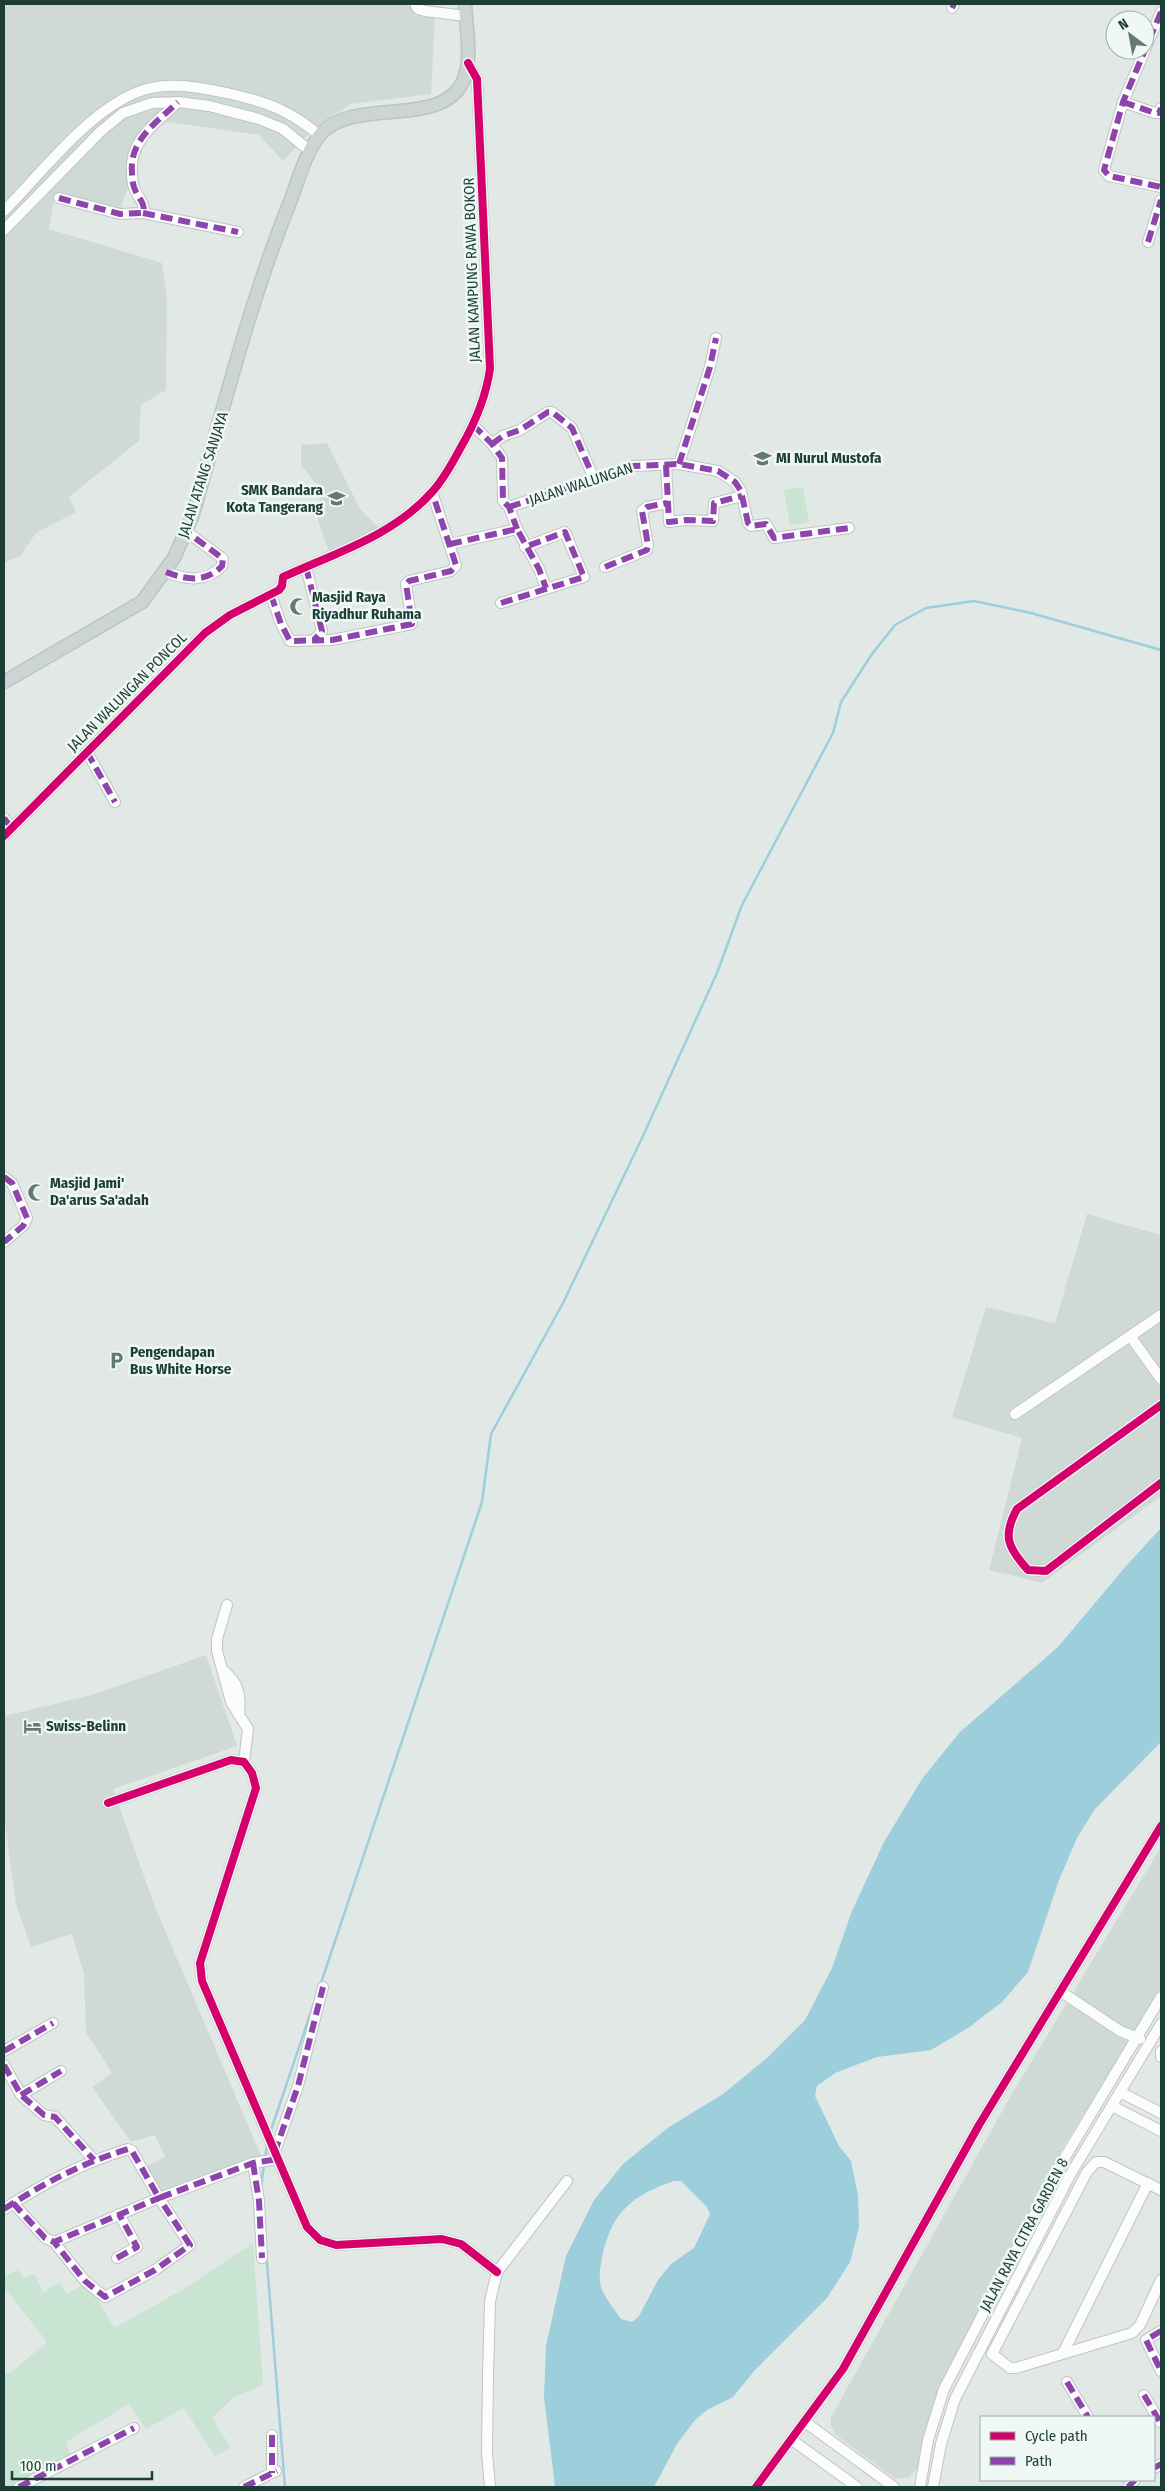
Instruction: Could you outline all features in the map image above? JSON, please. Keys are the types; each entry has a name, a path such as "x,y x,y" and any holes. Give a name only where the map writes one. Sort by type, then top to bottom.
{"main road":[{"path":"319,135 333,124 355,118 432,106 449,100 462,86 468,63 466,10"},
{"name":"JALAN ATANG SANJAYA","path":"4,682 142,602 166,572 187,532 273,243 310,151 319,135"}],"street":[{"path":"415,4 418,9 425,11 466,10"},
{"path":"1161,12 1124,102 1105,173 1109,176 1161,188"},
{"name":"JALAN KAMPUNG RAWA BOKOR","path":"282,583 283,577 360,543 389,527 433,497 450,467 476,429 488,381 490,354 477,79 468,63"},
{"path":"4,211 92,121 118,100 148,89 177,85 237,96 276,107 297,116 319,135"},
{"path":"4,230 101,131 123,114 152,103 178,102 209,106 259,119 283,129 310,151"},
{"path":"143,212 143,205 135,192 132,179 131,163 136,144 178,102"},
{"path":"1124,102 1155,113 1159,113 1161,108"},
{"path":"59,198 120,214 143,212 238,232"},
{"path":"1148,242 1161,200"},
{"path":"679,464 710,367 716,338"},
{"path":"492,444 503,436 520,430 548,412 552,412 572,428 594,479"},
{"path":"476,429 492,444 502,458 504,501 509,507 525,547 538,569 546,588"},
{"name":"JALAN WALUNGAN","path":"509,507 633,466 679,464 700,466 722,472 735,482 742,496 748,523 751,526 766,524 774,538 849,528"},
{"path":"666,465 668,521 712,521 714,503 742,496"},
{"path":"272,597 288,640 304,642 332,640 412,624 406,584 409,581 454,569 456,562 433,497"},
{"path":"605,567 647,550 648,545 642,511 647,507 667,503"},
{"path":"450,544 517,529"},
{"path":"166,572 184,579 201,578 213,575 222,566 222,559 218,554 187,532"},
{"path":"501,603 584,576 567,534 562,532 525,547"},
{"path":"306,568 322,631 314,640"},
{"name":"JALAN WALUNGAN PONCOL","path":"4,836 216,624 272,597 282,583"},
{"path":"87,752 115,802"},
{"path":"4,1242 23,1226 26,1218 8,1180"},
{"path":"1016,1414 1161,1315"},
{"path":"1130,1336 1161,1379"},
{"path":"1161,1405 1017,1509 1009,1524 1008,1540 1015,1556 1028,1570 1046,1571 1161,1483"},
{"path":"227,1605 217,1639 217,1651 224,1671 234,1680 241,1698 239,1715 248,1729 244,1762"},
{"path":"108,1803 231,1760 244,1762 252,1772 256,1788 200,1963 202,1981 262,2122 275,2161 307,2227 320,2240 336,2245 442,2239 461,2244 497,2272"},
{"path":"756,2487 843,2369 979,2125 1161,1826"},
{"path":"275,2161 274,2158 298,2086 323,1987"},
{"path":"1060,1991 1120,2030 1148,2044"},
{"name":"JALAN RAYA CITRA GARDEN 8","path":"920,2487 928,2440 944,2389 1058,2169 1133,2035 1161,1997"},
{"path":"4,2051 53,2023"},
{"name":"JALAN RAYA CITRA GARDEN 8","path":"933,2487 941,2444 955,2399 1070,2175 1161,2024"},
{"path":"1161,2051 1161,2057"},
{"path":"4,2065 21,2096 44,2115 55,2117 94,2160"},
{"path":"21,2096 61,2071"},
{"path":"1120,2092 1161,2113"},
{"path":"1137,2119 1146,2105"},
{"path":"1112,2106 1161,2131"},
{"path":"130,2150 159,2198 190,2242 190,2246 155,2270 105,2297 85,2281 54,2242 45,2238 8,2206 61,2174 94,2160 130,2150"},
{"path":"54,2242 159,2198 256,2163 275,2161"},
{"path":"1161,2190 1104,2162 1096,2162 1087,2172 992,2354 1010,2368 1028,2366 1063,2353 1132,2333 1137,2330 1161,2280"},
{"path":"256,2163 262,2258"},
{"path":"490,2487 487,2453 490,2301 497,2272 567,2181"},
{"path":"1063,2353 1148,2183"},
{"path":"117,2258 137,2247 119,2214"},
{"path":"1015,2252 1028,2257"},
{"path":"1161,2331 1146,2340 1161,2371"},
{"path":"1067,2382 1087,2416"},
{"path":"1144,2394 1155,2416"},
{"path":"805,2422 894,2487"},
{"path":"19,2487 134,2428"},
{"path":"244,2487 274,2472 272,2435"},
{"path":"792,2440 857,2487"}],"shaded area":[{"path":"4,4 431,4 427,10 412,16 435,14 431,94 351,104 318,125 283,161 259,135 154,120 120,209 54,199 49,229 162,263 167,300 166,390 141,405 139,441 69,497 76,512 36,533 20,556 4,563"},
{"name":"SMK Bandara Kota Tangerang","path":"327,443 360,509 379,528 329,552 318,520 320,489 301,465 301,445"},
{"path":"1087,1214 1161,1235 1161,1496 1042,1583 989,1570 1022,1438 952,1417 986,1307 1055,1323"},
{"path":"206,1655 237,1746 113,1789 155,1907 262,2158 159,2200 145,2167 165,2157 155,2135 131,2142 92,2087 112,2073 86,2032 84,1974 72,1934 31,1947 16,1904 4,1818 4,1716 92,1695"},
{"path":"1161,1847 1161,1988 1064,2146 939,2388 917,2469 909,2477 895,2479 836,2435 831,2427 831,2417 1010,2097"}],"green space":[{"path":"803,487 809,522 790,525 784,490"},
{"path":"253,2243 263,2385 234,2397 212,2418 231,2448 215,2456 184,2408 146,2429 129,2404 66,2442 72,2460 11,2487 4,2487 4,2376 47,2342 4,2287 4,2276 18,2270 23,2278 35,2274 43,2293 60,2282 67,2294 88,2282 114,2328 182,2290"}],"water":[{"path":"1161,1528 1161,1742 1095,1809 1077,1838 1059,1880 1028,1972 1002,2002 968,2028 931,2050 877,2057 835,2073 817,2086 815,2096 839,2146 851,2161 858,2195 859,2227 850,2262 827,2298 755,2370 733,2397 707,2410 695,2420 677,2444 654,2487 555,2487 544,2397 546,2346 566,2256 594,2200 623,2164 669,2127 723,2094 767,2058 805,2020 832,1968 852,1911 884,1842 922,1779 960,1732 1058,1647 1126,1566","holes":["674,2181 681,2181 707,2207 710,2214 694,2248 671,2264 658,2280 639,2316 632,2322 621,2319 605,2295 600,2283 600,2270 607,2238 619,2215 627,2206 647,2192"]}],"waterway":[{"path":"320,1986 482,1502 491,1434 563,1303 643,1136 717,973 742,905 833,733 841,702 872,654 895,625 926,608 974,601 1031,613 1161,650"},
{"path":"270,2133 314,2003"},
{"path":"265,2159 267,2143"},
{"path":"261,2187 264,2165"},
{"path":"266,2250 285,2487"}],"marked path":[{"path":"952,8 954,4"},
{"path":"1161,12 1123,102 1104,170 1109,176 1161,187"},
{"path":"59,198 120,214 143,213 143,204 132,180 132,161 135,151 139,142 153,125 178,102"},
{"path":"1123,102 1155,113 1159,113 1161,108"},
{"path":"1148,242 1161,200"},
{"path":"143,213 238,232"},
{"path":"679,464 710,367 716,338"},
{"path":"492,444 503,436 520,430 548,412 552,412 572,428 594,479"},
{"path":"473,425 492,444 502,458 503,501 509,507 517,529"},
{"path":"509,507 633,466 679,464 718,471 735,482 741,491 748,523 751,526 766,524 774,538 849,528"},
{"path":"666,465 669,522 686,520 713,521 714,503 742,496"},
{"path":"271,595 281,624 290,641 332,640 412,624 406,584 409,581 451,571 456,565 432,492"},
{"path":"605,567 647,550 648,545 642,511 647,507 667,503"},
{"path":"450,544 517,529 539,569 546,588"},
{"path":"166,572 181,577 196,578 209,575 222,566 223,559 187,532"},
{"path":"501,603 584,577 565,532 525,547"},
{"path":"306,567 322,631 314,640"},
{"path":"87,752 115,802"},
{"path":"4,818 11,827"},
{"path":"4,1177 12,1183 27,1218 23,1226 4,1242"},
{"path":"4,2209 64,2174 128,2149 132,2151 159,2198 253,2163 272,2160 298,2086 323,1987"},
{"path":"4,2051 53,2023"},
{"path":"4,2065 21,2095 44,2115 55,2117 94,2160"},
{"path":"21,2095 61,2071"},
{"path":"253,2163 259,2201 262,2258"},
{"path":"13,2203 45,2238 54,2242 159,2198 190,2245 155,2270 105,2297 85,2281 54,2242"},
{"path":"117,2258 137,2247 119,2214"},
{"path":"1161,2331 1146,2340 1161,2371"},
{"path":"1067,2382 1087,2416"},
{"path":"1144,2395 1160,2422"},
{"path":"19,2487 134,2428"},
{"path":"272,2435 272,2473"},
{"path":"1155,2467 1161,2464"},
{"path":"244,2487 277,2471"},
{"path":"1128,2487 1134,2481"}],"cycle path":[{"path":"4,836 205,633 230,615 279,590 282,586 283,577 362,542 400,520 432,492 448,470 475,419 483,399 490,369 477,79 468,63"},
{"path":"1161,1405 1017,1509 1012,1518 1009,1541 1016,1555 1028,1570 1046,1571 1161,1483"},
{"path":"108,1803 231,1760 244,1762 252,1773 256,1788 200,1963 202,1981 307,2227 320,2240 336,2245 442,2239 461,2244 497,2272"},
{"path":"756,2487 843,2369 979,2125 1161,1826"}],"place":[{"name":"MI Nurul Mustofa","path":"762,458"},
{"name":"SMK Bandara Kota Tangerang","path":"337,499"},
{"name":"Masjid Raya Riyadhur Ruhama","path":"298,606"},
{"name":"Masjid Jami' Da'arus Sa'adah","path":"36,1192"},
{"name":"Pengendapan Bus White Horse","path":"116,1361"},
{"name":"Swiss-Belinn","path":"32,1726"}]}
